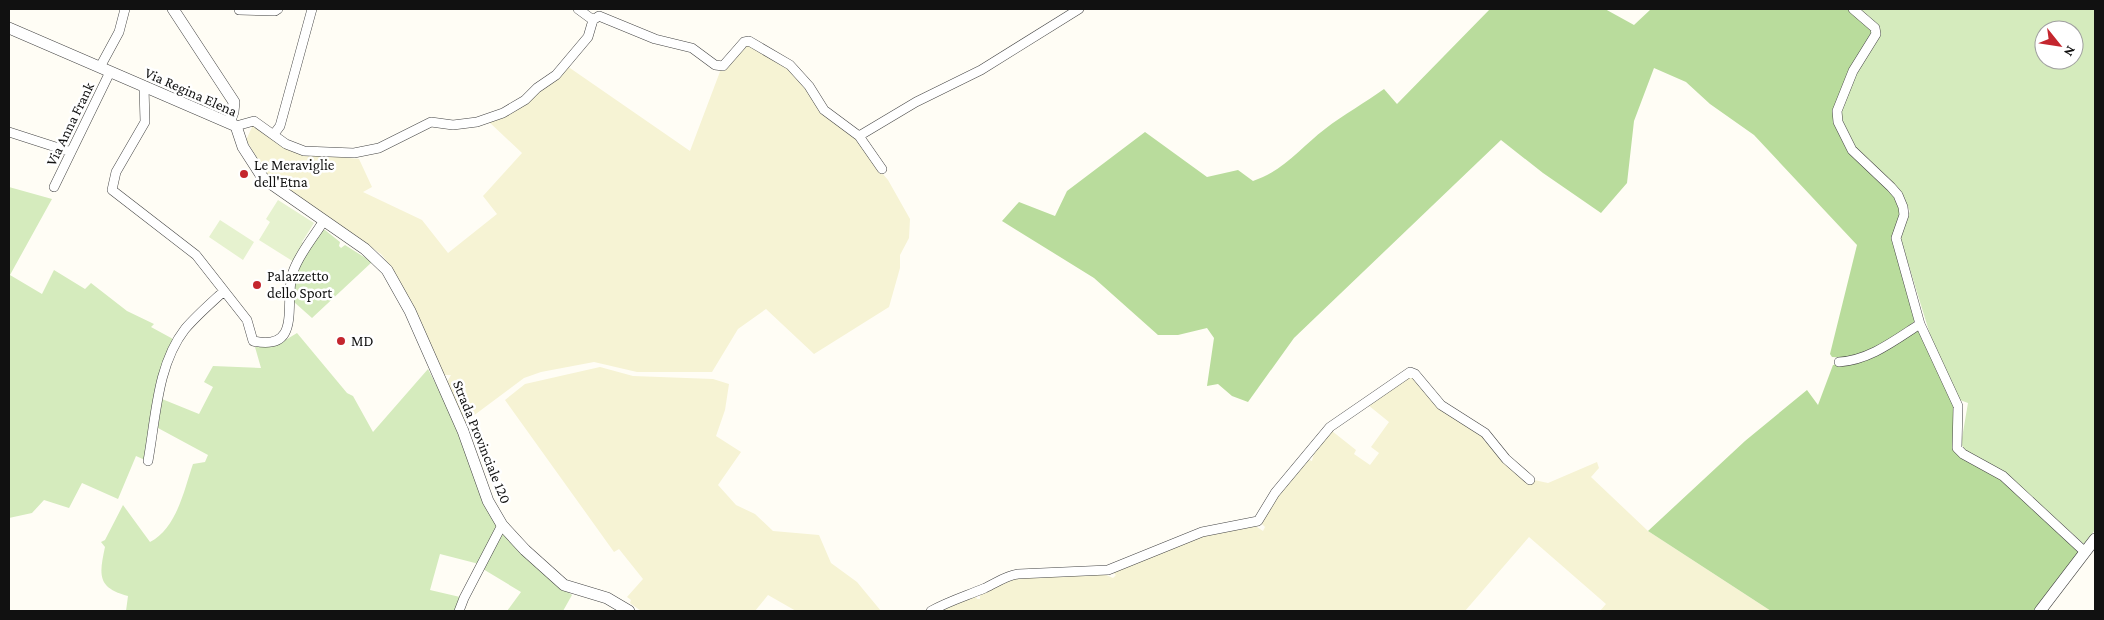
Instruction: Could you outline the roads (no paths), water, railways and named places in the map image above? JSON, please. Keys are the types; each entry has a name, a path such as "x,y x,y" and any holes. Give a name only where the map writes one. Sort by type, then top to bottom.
{"street":[{"name":"Via Anna Frank","path":"54,187 71,152 105,70 125,9"},
{"path":"173,9 234,102 232,124 254,121 286,144 304,151 354,154 379,148 431,122 453,125 477,122 503,113 525,100 537,88 556,75 588,37 593,20 599,16 655,39 692,48 715,65 722,66 744,42 750,41 790,65 809,86 824,110 860,136 867,151 882,169"},
{"path":"239,10 275,11 278,9"},
{"path":"274,134 280,126 312,9"},
{"path":"578,9 593,20"},
{"path":"860,136 916,102 980,70 1079,9"},
{"path":"1853,9 1875,28 1876,34 1853,71 1837,111 1838,122 1852,150 1898,195 1904,215 1896,238 1920,324 1958,406 1957,448 1963,454 2003,476 2085,552"},
{"name":"Via Regina Elena","path":"9,28 232,124 263,178 378,259 395,282"},
{"path":"144,86 145,122 116,172 112,190 196,255 247,320 253,340 269,344 281,338 285,332 288,324 292,275 295,266 323,222"},
{"path":"9,132 71,152"},
{"name":"Strada Provinciale 120","path":"395,282 461,428 488,501 502,525 524,550 564,585 607,598 629,611"},
{"path":"148,460 163,374 170,352 186,328 224,290"},
{"path":"1839,362 1849,361 1881,349 1920,324"},
{"path":"931,611 950,600 1006,577 1018,574 1108,570 1196,534 1258,521 1275,494 1330,427 1410,372 1415,374 1441,405 1485,433 1506,459 1530,480"},
{"path":"459,611 502,525"},
{"path":"2040,611 2095,539"}],"place":[{"name":"Le Meraviglie dell'Etna","path":"244,174"},
{"name":"Palazzetto dello Sport","path":"257,285"},
{"name":"MD","path":"341,341"}]}
